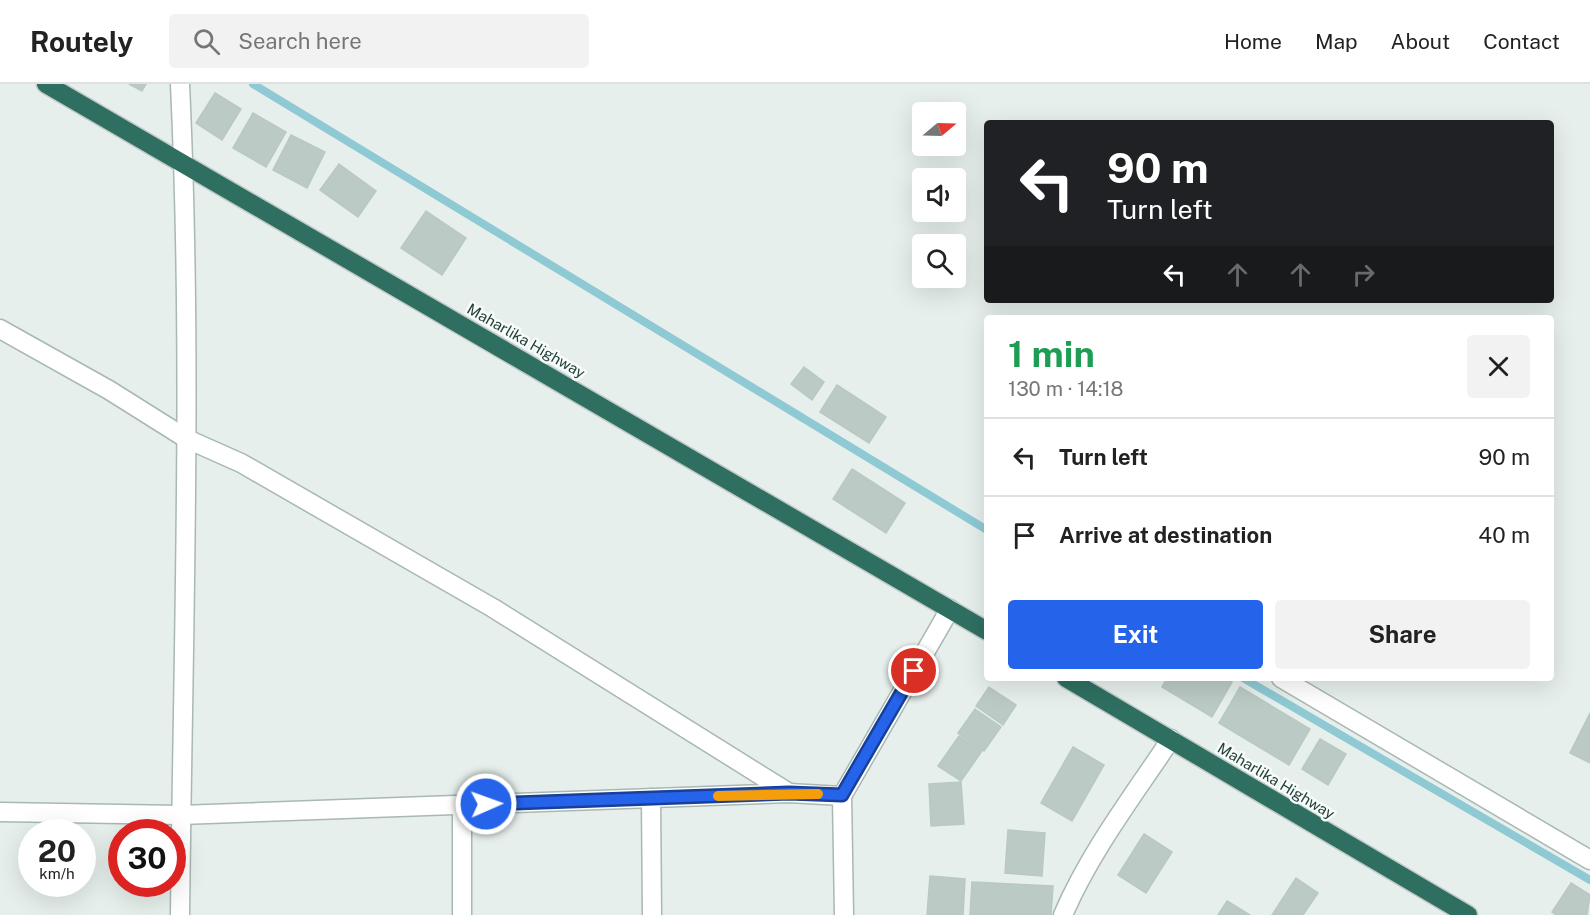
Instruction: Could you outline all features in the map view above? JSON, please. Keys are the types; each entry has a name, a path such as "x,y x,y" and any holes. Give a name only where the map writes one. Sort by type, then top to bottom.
{"highway":[{"name":"Maharlika Highway","path":"46,84 984,629"},
{"name":"Maharlika Highway","path":"1071,681 1468,915"}],"street":[{"path":"180,84 184,164 187,439 180,915"},
{"path":"0,329 109,390 187,439 241,463 493,608 789,793"},
{"path":"844,915 842,795 950,609"},
{"path":"1286,681 1590,861"},
{"path":"1063,915 1072,894 1115,822 1171,739"},
{"path":"0,812 181,815 789,793 842,795"},
{"path":"651,798 652,915"},
{"path":"462,805 462,915"}],"building":[{"path":"129,84 146,84 142,91"},
{"path":"215,93 241,109 222,140 196,123"},
{"path":"253,113 286,132 266,167 233,148"},
{"path":"291,135 325,152 307,188 273,170"},
{"path":"339,164 376,191 358,217 320,190"},
{"path":"426,211 466,238 442,275 401,248"},
{"path":"804,367 824,382 812,400 791,384"},
{"path":"837,385 886,417 869,443 820,412"},
{"path":"852,469 905,503 886,533 833,499"},
{"path":"1165,681 1232,682 1212,717 1162,687"},
{"path":"989,687 1016,705 1003,725 976,706"},
{"path":"1240,687 1310,729 1289,765 1219,723"},
{"path":"975,709 1001,727 984,751 958,733"},
{"path":"1590,713 1590,763 1570,753"},
{"path":"959,736 982,751 961,781 938,766"},
{"path":"1320,739 1346,754 1328,785 1302,769"},
{"path":"1073,747 1104,765 1072,821 1041,803"},
{"path":"961,782 964,824 931,826 929,784"},
{"path":"1008,830 1045,833 1042,876 1005,873"},
{"path":"1144,834 1172,852 1146,893 1118,875"},
{"path":"930,876 965,879 963,915 927,915"},
{"path":"1296,878 1318,893 1303,915 1272,915"},
{"path":"972,882 1053,886 1051,915 970,915"},
{"path":"1571,883 1590,895 1587,915 1556,915 1552,912"},
{"path":"1227,901 1250,915 1218,915"}],"waterway":[{"path":"253,84 984,528"},
{"path":"1248,681 1590,880"}],"slow traffic":[{"path":"718,796 818,794"}],"route":[{"path":"486,804 789,793 842,795 914,671"}]}
